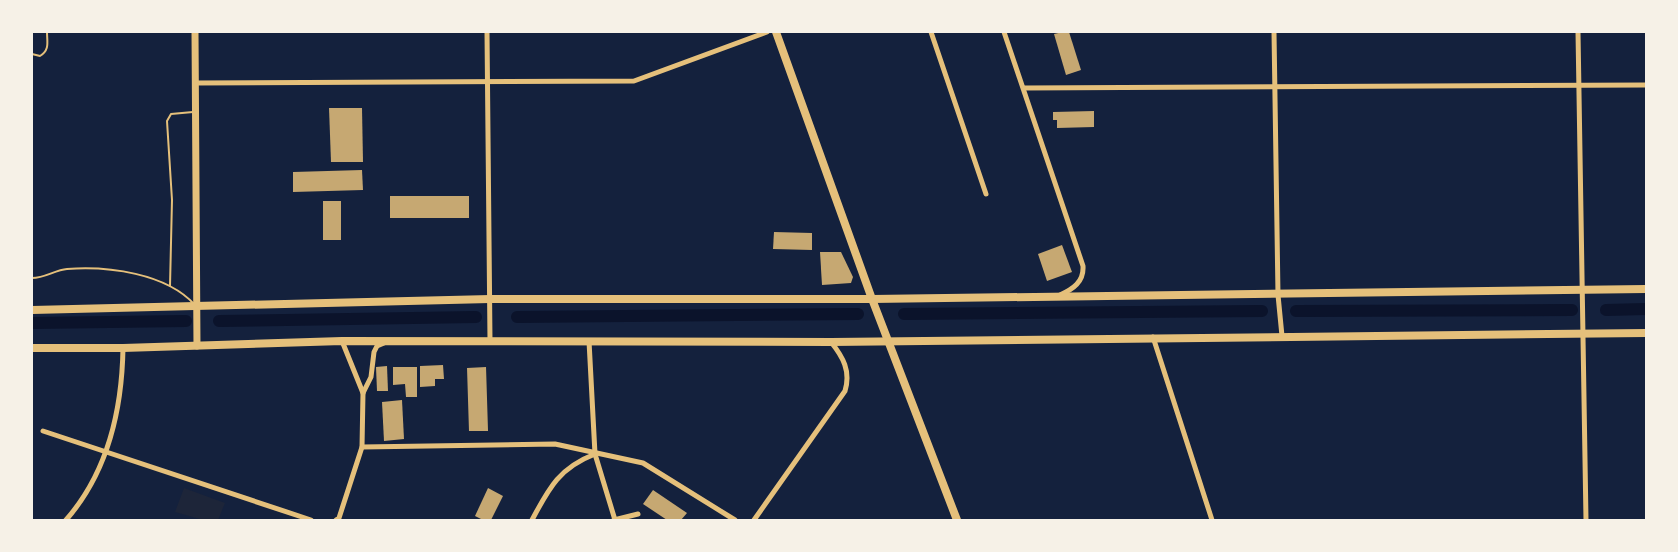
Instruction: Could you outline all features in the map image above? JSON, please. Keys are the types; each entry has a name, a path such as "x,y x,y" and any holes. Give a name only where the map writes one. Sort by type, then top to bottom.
{"main road":[{"path":"776,32 872,299 957,520"},
{"path":"32,310 490,299 872,299 1060,295 1278,295 1647,290"},
{"path":"32,348 123,348 342,341 831,342 1647,333"}],"street":[{"path":"195,32 197,346"},
{"path":"487,32 490,341"},
{"path":"196,83 487,84 634,81 767,32"},
{"path":"931,32 986,194"},
{"path":"1004,32 1083,266 1082,276 1077,285 1060,295"},
{"path":"1274,32 1278,295 1282,336"},
{"path":"1578,32 1581,334 1586,520"},
{"path":"1024,88 1647,85"},
{"path":"1153,338 1212,520"},
{"path":"589,340 595,454 614,520 638,514"},
{"path":"340,520 362,447 363,393 342,341"},
{"path":"363,393 371,376 374,352 377,346 389,341"},
{"path":"754,520 845,391 848,374 844,362 831,342"},
{"path":"66,520 93,482 106,453 122,384 123,348"},
{"path":"42,431 310,520"},
{"path":"362,447 555,444 643,462 735,520"},
{"path":"532,520 558,477 573,464 595,454"}],"lane":[{"path":"32,54 40,56 45,53 48,48 47,32"},
{"path":"170,286 172,200 167,121 175,113 196,112"},
{"path":"32,278 66,269 97,269 138,275 170,286 197,307"}],"shaded area":[{"path":"184,488 225,503 218,520 203,520 175,512"}],"building":[{"path":"1069,32 1081,70 1066,75 1054,34"},
{"path":"329,108 362,108 363,162 331,162"},
{"path":"1094,111 1094,127 1057,128 1057,120 1053,120 1053,112"},
{"path":"362,170 363,190 293,192 293,172"},
{"path":"390,196 469,196 469,218 390,218"},
{"path":"323,201 341,201 341,240 323,240"},
{"path":"774,232 812,233 812,250 773,249"},
{"path":"1062,245 1072,272 1047,281 1038,254"},
{"path":"820,252 841,252 853,277 851,283 822,285"},
{"path":"443,365 444,379 435,379 435,386 420,387 420,366"},
{"path":"387,366 388,391 377,391 376,367"},
{"path":"393,367 417,367 417,397 406,397 405,384 393,385"},
{"path":"486,367 488,431 469,431 467,368"},
{"path":"402,400 404,439 384,441 382,402"},
{"path":"488,488 503,496 491,520 483,520 475,516"},
{"path":"653,490 687,513 681,520 667,520 643,504"}],"waterway":[{"path":"1606,310 1646,309"},
{"path":"1296,311 1572,310"},
{"path":"904,314 1262,311"},
{"path":"517,317 858,314"},
{"path":"219,321 476,317"},
{"path":"32,323 186,321"}]}
